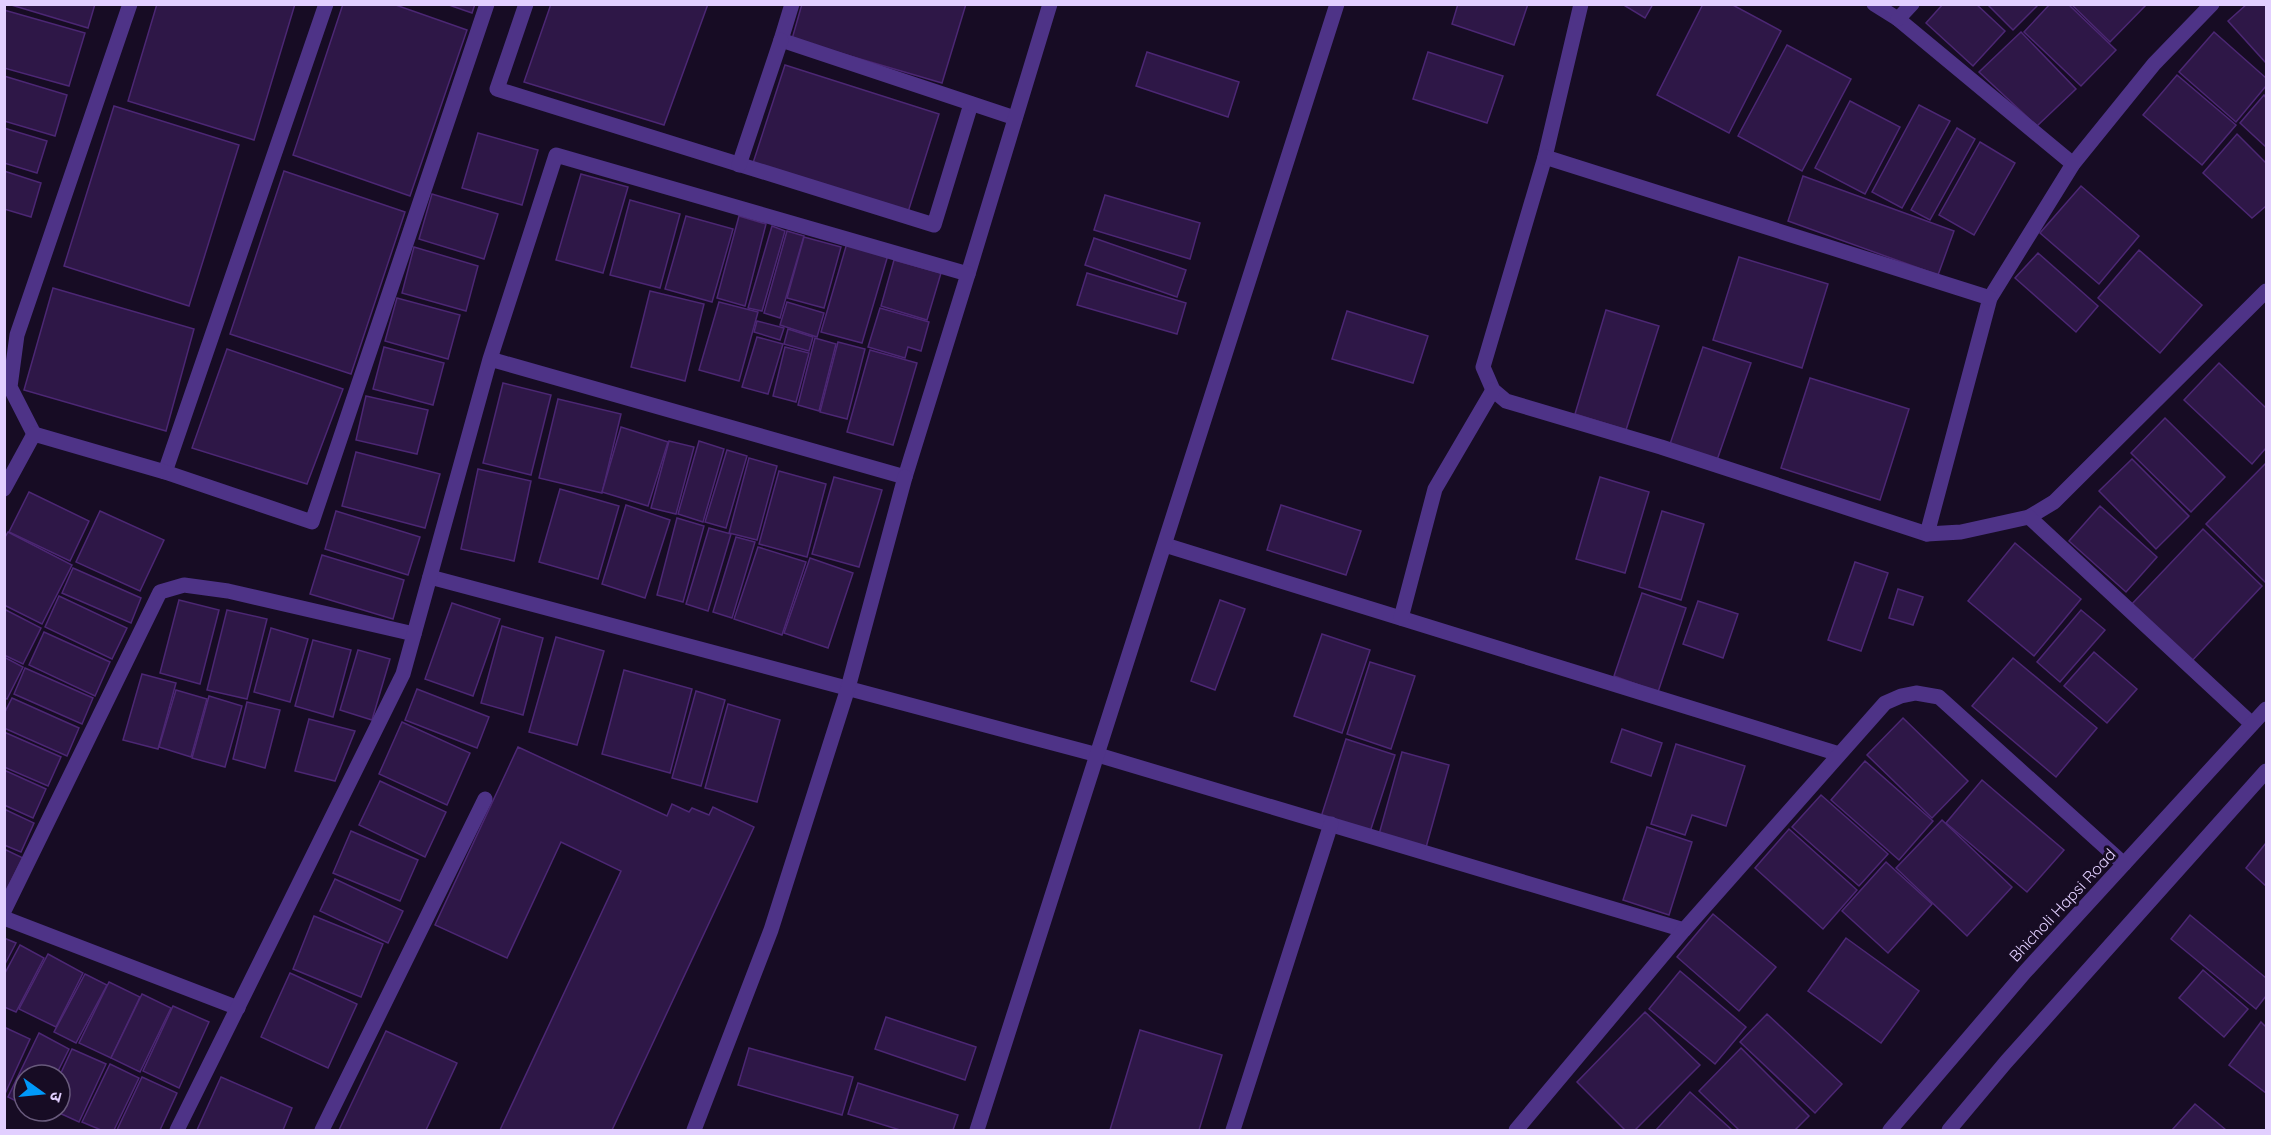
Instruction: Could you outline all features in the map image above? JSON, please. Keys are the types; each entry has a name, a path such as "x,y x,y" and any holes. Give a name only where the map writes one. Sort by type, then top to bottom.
{"street":[{"path":"130,4 17,335 10,387 34,434 165,472 312,522 487,4"},
{"path":"165,472 326,4"},
{"path":"526,4 497,89 934,225 971,104"},
{"path":"740,165 792,4"},
{"path":"694,1131 771,930 848,688 905,477 1050,4"},
{"path":"977,1131 1337,4"},
{"path":"1581,4 1545,157 1483,367 1492,390 1506,401 1662,447 1927,534 1961,532 2029,517 2054,502 2266,291"},
{"path":"1874,4 1898,19 2073,164"},
{"path":"1898,19 1912,4"},
{"path":"1927,534 1990,298 2073,164 2154,64 2212,4"},
{"path":"781,40 1016,118"},
{"path":"177,1131 403,674 490,359 555,155 968,274"},
{"path":"1545,157 1990,298"},
{"path":"490,359 905,477"},
{"path":"1401,618 1435,489 1492,390"},
{"path":"4,489 34,434"},
{"path":"2029,517 2252,724"},
{"path":"1165,545 1839,754"},
{"path":"430,577 1098,755 1684,930"},
{"path":"4,910 160,592 184,585 228,591 414,634"},
{"path":"1521,1129 1684,930 1885,703 1900,696 1916,693 1939,697 2124,864"},
{"name":"Bhicholi Hapsi Road","path":"1890,1131 2025,972 2266,709"},
{"path":"1949,1131 2006,1062 2266,771"},
{"path":"322,1131 486,799"},
{"path":"1233,1131 1331,825"},
{"path":"4,918 238,1008"}],"building":[{"path":"8,4 95,4 88,28"},
{"path":"157,4 295,4 254,140 128,101"},
{"path":"343,4 393,4 467,30 410,196 293,155"},
{"path":"446,4 475,4 472,13"},
{"path":"551,4 708,4 664,125 524,82"},
{"path":"802,4 966,4 942,83 792,39"},
{"path":"1458,4 1528,4 1514,45 1452,24"},
{"path":"1622,4 1653,4 1645,18"},
{"path":"1703,4 1731,4 1781,31 1729,133 1657,95"},
{"path":"1943,4 1976,4 2005,31 1973,66 1926,23"},
{"path":"1987,4 2039,4 2013,30"},
{"path":"2050,4 2068,4 2116,50 2081,86 2024,32"},
{"path":"2071,4 2145,4 2146,5 2110,42"},
{"path":"2247,4 2266,4 2266,63 2228,21"},
{"path":"4,10 85,33 69,86 4,68"},
{"path":"2021,32 2076,89 2037,126 1979,72"},
{"path":"2214,32 2266,78 2266,86 2236,122 2179,72"},
{"path":"1787,45 1851,79 1802,171 1738,136"},
{"path":"1147,52 1239,82 1228,117 1136,86"},
{"path":"1428,52 1503,76 1487,123 1413,99"},
{"path":"785,65 939,114 908,212 753,163"},
{"path":"2177,75 2236,125 2202,165 2143,115"},
{"path":"4,76 67,95 55,136 4,121"},
{"path":"2264,95 2266,98 2266,147 2240,123"},
{"path":"1850,101 1900,127 1865,194 1815,168"},
{"path":"1919,105 1950,121 1902,208 1872,192"},
{"path":"114,106 239,145 189,306 64,266"},
{"path":"4,128 47,141 37,173 4,163"},
{"path":"1957,128 1975,139 1930,220 1911,210"},
{"path":"478,133 538,150 522,205 462,188"},
{"path":"2237,134 2266,163 2266,206 2252,218 2203,173"},
{"path":"1980,142 2015,163 1974,235 1939,215"},
{"path":"4,171 41,183 31,217 4,209"},
{"path":"284,171 405,212 351,374 230,334"},
{"path":"581,174 628,187 603,273 556,260"},
{"path":"1803,176 1954,231 1938,275 1788,221"},
{"path":"2081,186 2139,236 2099,284 2040,233"},
{"path":"432,194 498,214 484,259 419,239"},
{"path":"1105,195 1200,223 1190,259 1094,230"},
{"path":"630,200 680,214 660,288 610,275"},
{"path":"686,216 733,229 712,302 665,289"},
{"path":"739,216 766,224 745,306 717,298"},
{"path":"772,226 785,231 762,311 748,308"},
{"path":"787,231 804,236 780,318 764,313"},
{"path":"804,237 841,247 824,308 787,298"},
{"path":"1094,238 1186,270 1177,297 1085,265"},
{"path":"847,243 888,255 862,343 821,332"},
{"path":"414,247 478,266 466,311 402,293"},
{"path":"2139,250 2202,305 2160,353 2098,298"},
{"path":"2038,253 2098,306 2076,332 2015,278"},
{"path":"1739,257 1828,284 1802,368 1713,340"},
{"path":"894,260 941,273 927,320 881,306"},
{"path":"1087,273 1186,303 1177,334 1077,305"},
{"path":"53,288 194,329 166,431 24,390"},
{"path":"650,291 704,304 685,381 631,367"},
{"path":"397,298 460,315 448,359 385,341"},
{"path":"719,302 758,312 739,381 699,370"},
{"path":"787,302 824,313 817,337 780,325"},
{"path":"880,308 929,322 921,351 908,347 905,358 868,347"},
{"path":"1606,310 1659,326 1626,430 1575,414"},
{"path":"1347,311 1428,336 1413,383 1332,359"},
{"path":"757,321 784,328 780,340 754,332"},
{"path":"788,329 813,337 809,351 784,344"},
{"path":"757,337 783,344 768,394 742,387"},
{"path":"815,338 836,344 819,411 798,405"},
{"path":"838,342 865,349 847,419 820,412"},
{"path":"384,347 444,363 433,405 373,389"},
{"path":"785,347 809,353 796,402 773,396"},
{"path":"1703,347 1751,363 1717,460 1670,444"},
{"path":"227,349 343,389 307,484 192,448"},
{"path":"870,350 917,363 893,445 847,432"},
{"path":"2219,363 2266,408 2266,448 2252,464 2184,400"},
{"path":"1810,378 1909,409 1880,500 1781,468"},
{"path":"503,383 551,395 531,475 483,463"},
{"path":"366,396 428,410 417,454 356,440"},
{"path":"558,399 621,414 602,493 539,478"},
{"path":"2165,418 2225,477 2191,512 2131,453"},
{"path":"621,427 668,442 648,506 602,492"},
{"path":"669,441 694,447 676,514 651,508"},
{"path":"699,441 724,449 703,522 678,514"},
{"path":"727,450 747,456 726,528 705,522"},
{"path":"356,452 440,474 425,528 342,506"},
{"path":"749,458 777,466 757,540 729,533"},
{"path":"2132,459 2189,516 2156,549 2099,491"},
{"path":"2265,464 2266,466 2266,583 2206,524"},
{"path":"478,469 531,481 514,561 461,549"},
{"path":"779,471 826,484 807,557 759,544"},
{"path":"834,477 882,490 859,567 812,554"},
{"path":"1600,477 1649,492 1625,573 1576,559"},
{"path":"560,489 619,506 598,579 539,562"},
{"path":"29,492 89,521 70,561 9,532"},
{"path":"626,505 670,520 645,598 602,584"},
{"path":"1281,505 1361,531 1346,575 1267,550"},
{"path":"2100,506 2157,557 2126,592 2069,541"},
{"path":"100,511 164,540 140,591 76,562"},
{"path":"336,511 420,537 408,575 325,549"},
{"path":"1662,511 1704,524 1681,600 1639,587"},
{"path":"677,518 704,526 683,602 657,595"},
{"path":"709,528 731,534 708,611 686,604"},
{"path":"2203,529 2262,586 2190,663 2130,606"},
{"path":"8,532 72,565 42,624 4,605 4,539"},
{"path":"736,537 755,542 732,618 713,612"},
{"path":"2015,543 2081,599 2034,656 1968,601"},
{"path":"758,547 806,562 782,635 734,619"},
{"path":"322,555 404,580 393,619 310,594"},
{"path":"810,558 853,573 828,648 784,633"},
{"path":"1855,562 1888,573 1861,651 1828,640"},
{"path":"73,568 141,598 131,623 62,593"},
{"path":"1898,589 1923,597 1913,625 1889,618"},
{"path":"1642,593 1686,608 1658,692 1614,676"},
{"path":"59,596 127,628 112,659 45,627"},
{"path":"179,600 219,610 200,684 160,673"},
{"path":"1220,600 1245,609 1215,690 1191,681"},
{"path":"1698,601 1738,614 1723,658 1683,644"},
{"path":"452,603 500,619 473,696 425,679"},
{"path":"4,609 41,628 23,664 4,655"},
{"path":"227,610 267,619 247,699 207,690"},
{"path":"2081,610 2105,630 2060,682 2037,662"},
{"path":"502,626 543,638 523,715 481,703"},
{"path":"271,628 308,639 290,702 254,692"},
{"path":"44,632 110,662 95,696 29,665"},
{"path":"1322,634 1370,650 1342,733 1294,716"},
{"path":"556,637 604,651 577,745 529,732"},
{"path":"313,640 351,650 333,717 295,706"},
{"path":"358,650 390,659 372,720 340,710"},
{"path":"2094,652 2137,689 2107,723 2064,686"},
{"path":"4,657 23,667 7,699 4,698"},
{"path":"2013,658 2097,728 2056,777 1972,706"},
{"path":"1370,662 1415,676 1391,749 1347,734"},
{"path":"25,668 93,698 82,724 14,694"},
{"path":"624,670 692,689 670,773 602,754"},
{"path":"142,674 176,683 158,749 123,740"},
{"path":"417,689 489,717 477,748 405,720"},
{"path":"176,690 207,699 191,757 159,747"},
{"path":"696,691 725,700 701,786 672,778"},
{"path":"209,696 242,706 225,767 192,758"},
{"path":"12,698 79,728 67,756 4,728 4,714"},
{"path":"247,702 280,710 265,768 233,759"},
{"path":"728,704 780,720 757,802 705,788"},
{"path":"1903,718 1968,781 1932,818 1867,755"},
{"path":"309,719 355,731 335,781 295,771"},
{"path":"402,722 470,753 447,805 379,774"},
{"path":"1622,729 1662,743 1651,776 1611,762"},
{"path":"4,732 61,757 48,786 4,767"},
{"path":"1346,739 1395,755 1370,832 1321,817"},
{"path":"1676,744 1745,766 1726,826 1692,815 1685,835 1651,824"},
{"path":"518,747 667,816 672,804 689,812 692,808 709,815 713,807 754,827 612,1130 500,1130 621,871 561,842 507,958 435,925"},
{"path":"1402,752 1449,765 1425,851 1378,838"},
{"path":"1865,761 1933,821 1899,860 1831,800"},
{"path":"4,770 46,789 33,818 4,805"},
{"path":"1982,780 2064,850 2027,892 1946,823"},
{"path":"380,781 446,812 425,857 359,825"},
{"path":"1821,795 1888,854 1859,886 1792,827"},
{"path":"4,809 34,823 21,852 4,845"},
{"path":"1942,820 2012,887 1967,936 1896,868"},
{"path":"1647,827 1692,842 1669,915 1623,900"},
{"path":"1789,829 1857,890 1823,929 1755,868"},
{"path":"351,831 418,860 400,901 333,873"},
{"path":"2266,843 2266,886 2246,868"},
{"path":"4,849 23,858 4,894"},
{"path":"1886,862 1932,904 1888,953 1842,911"},
{"path":"335,879 403,911 388,943 320,911"},
{"path":"1713,914 1776,967 1739,1011 1677,957"},
{"path":"2190,915 2266,978 2266,996 2256,1009 2171,939"},
{"path":"314,916 383,944 361,997 293,969"},
{"path":"4,938 16,943 4,966"},
{"path":"1846,938 1919,991 1881,1043 1808,991"},
{"path":"20,945 44,958 16,1012 4,1007 4,975"},
{"path":"48,954 83,973 56,1027 19,1009"},
{"path":"2203,970 2248,1009 2224,1037 2179,998"},
{"path":"1680,971 1746,1027 1715,1064 1649,1009"},
{"path":"290,973 357,1004 328,1068 261,1037"},
{"path":"85,974 107,985 76,1043 54,1032"},
{"path":"109,982 140,997 111,1058 79,1043"},
{"path":"142,994 171,1008 140,1072 111,1058"},
{"path":"173,1006 209,1022 179,1088 143,1071"},
{"path":"1645,1012 1700,1065 1635,1130 1625,1130 1577,1082"},
{"path":"1767,1014 1842,1084 1815,1113 1740,1042"},
{"path":"886,1017 976,1047 965,1080 875,1049"},
{"path":"2261,1022 2266,1027 2266,1093 2229,1065"},
{"path":"4,1027 30,1039 19,1063 12,1063 12,1078 4,1096"},
{"path":"1140,1030 1222,1055 1199,1130 1110,1130"},
{"path":"386,1031 457,1063 426,1130 339,1130"},
{"path":"39,1033 69,1049 62,1063 24,1063"},
{"path":"749,1048 853,1077 842,1115 738,1085"},
{"path":"1741,1048 1809,1116 1795,1130 1739,1130 1699,1091"},
{"path":"72,1049 106,1064 79,1122 72,1119 72,1063 66,1063"},
{"path":"110,1064 139,1078 114,1130 101,1130 82,1122"},
{"path":"142,1077 177,1093 160,1130 117,1130"},
{"path":"221,1077 292,1108 283,1130 197,1130"},
{"path":"858,1083 958,1115 953,1130 900,1130 848,1114"},
{"path":"1690,1092 1732,1130 1656,1130"},
{"path":"2195,1104 2226,1130 2172,1130"}]}
